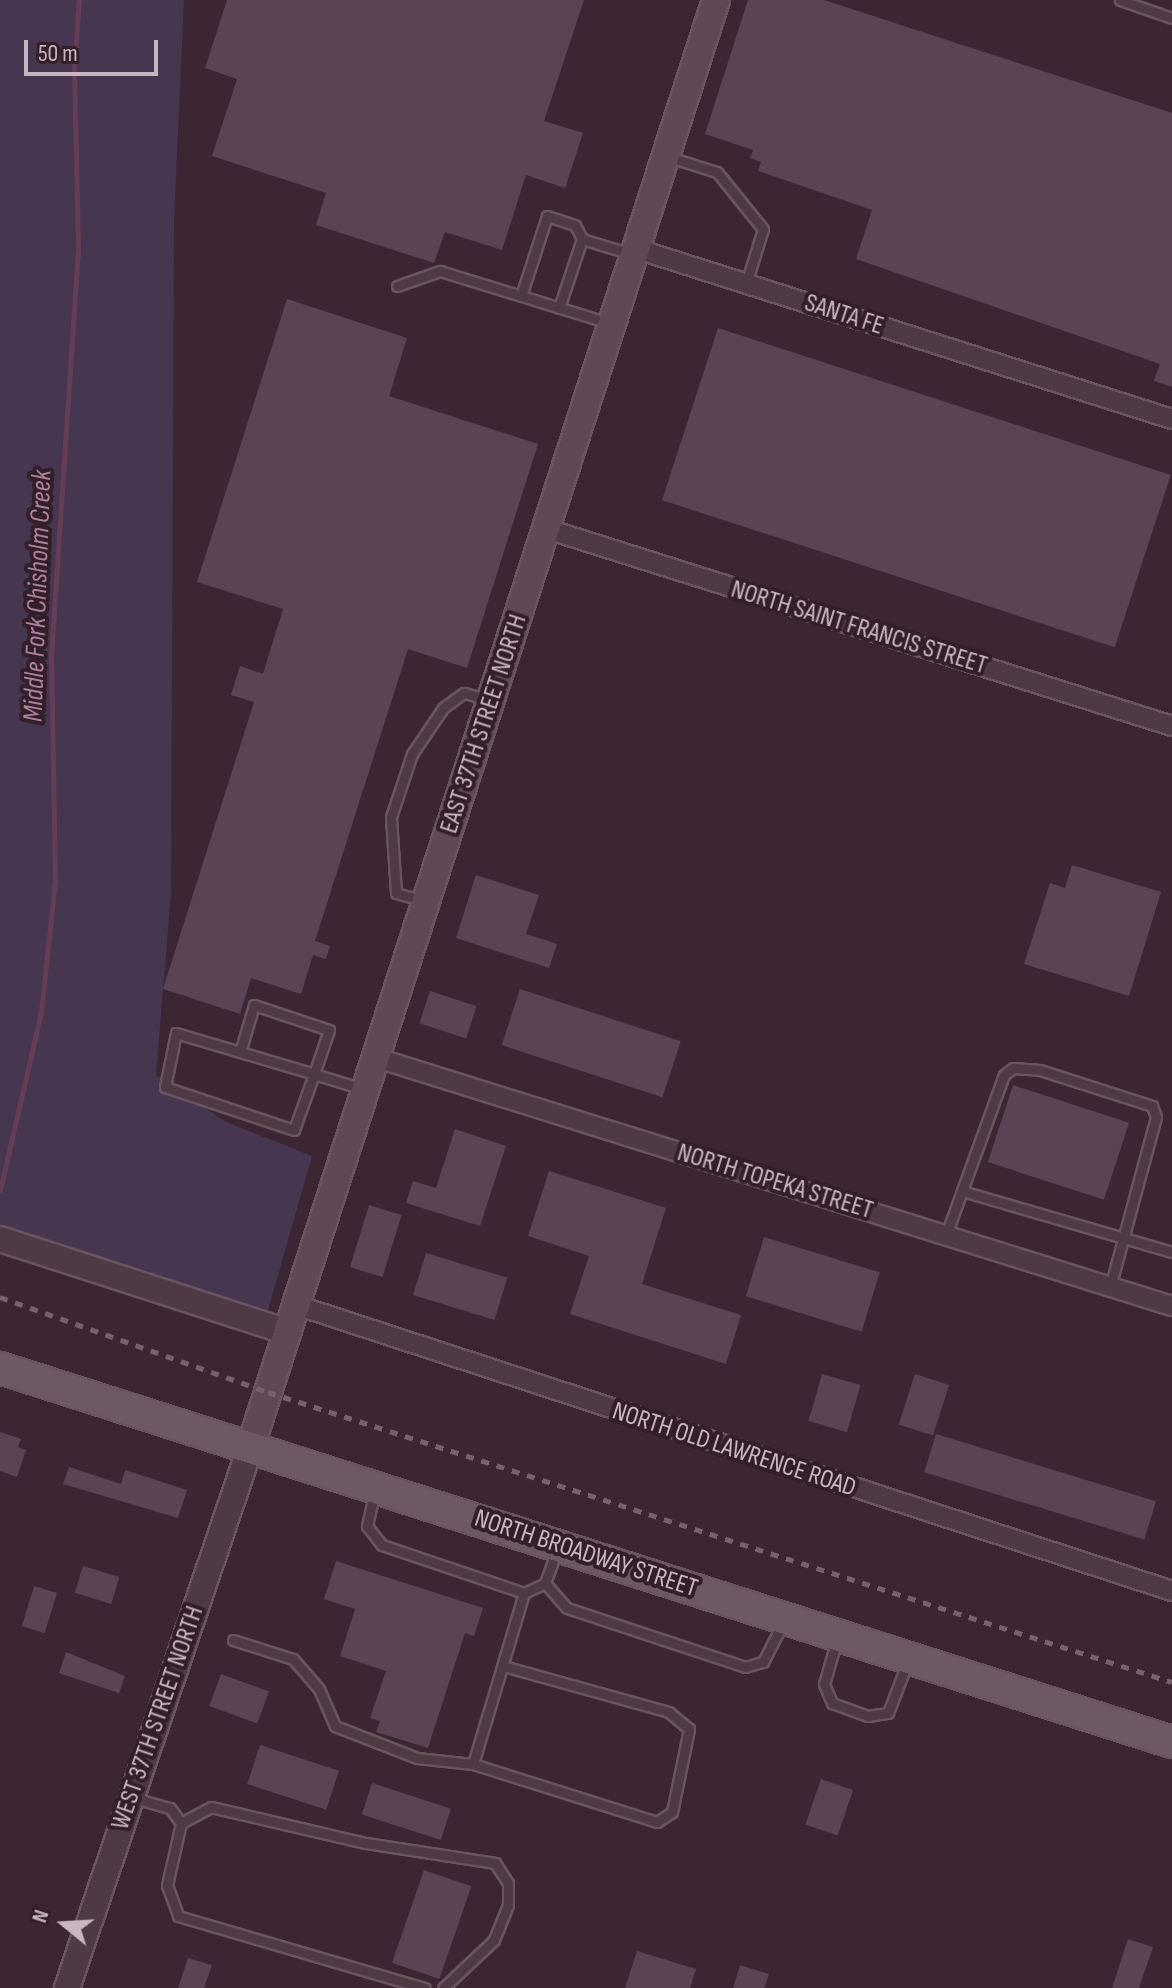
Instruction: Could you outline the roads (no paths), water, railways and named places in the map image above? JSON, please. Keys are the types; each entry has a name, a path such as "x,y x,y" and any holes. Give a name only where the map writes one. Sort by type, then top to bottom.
{"main road":[{"name":"EAST 37TH STREET NORTH","path":"250,1448 716,0"},
{"name":"NORTH BROADWAY STREET","path":"0,1368 1172,1742"}],"street":[{"name":"SANTA FE","path":"636,252 1172,419"},
{"name":"NORTH SAINT FRANCIS STREET","path":"547,529 1172,726"},
{"name":"NORTH TOPEKA STREET","path":"377,1058 1172,1306"},
{"path":"0,1239 288,1332"},
{"name":"NORTH OLD LAWRENCE ROAD","path":"296,1305 1172,1591"},
{"name":"WEST 37TH STREET NORTH","path":"67,1988 250,1448"}],"lane":[{"path":"1120,0 1172,18"},
{"path":"666,156 717,172 763,229 746,284"},
{"path":"521,296 547,216 575,225 582,239 559,308"},
{"path":"582,239 636,252"},
{"path":"397,286 440,271 612,324"},
{"path":"427,902 396,893 391,817 412,754 443,708 464,693 492,701"},
{"path":"240,1052 254,1005 329,1030 314,1074 294,1130 165,1087 176,1033 314,1074 367,1090"},
{"path":"946,1235 1004,1075 1013,1068 1040,1070 1152,1106 1156,1117 1110,1287"},
{"path":"962,1191 1172,1252"},
{"path":"375,1487 367,1526 382,1545 524,1593 545,1583 559,1545"},
{"path":"545,1583 567,1608 745,1667 763,1662 786,1618"},
{"path":"473,1764 524,1593"},
{"path":"839,1635 824,1684 832,1703 868,1716 888,1713 909,1658"},
{"path":"233,1640 293,1659 319,1689 335,1726 417,1758 473,1764 657,1822 672,1812 689,1729 669,1712 503,1666"},
{"path":"131,1797 170,1808 181,1823 167,1885 178,1916 425,1988"},
{"path":"181,1823 211,1807 366,1843 495,1863 508,1883 508,1905 494,1940 443,1988"}],"waterway":[{"name":"Middle Fork Chisholm Creek","path":"0,1190 41,1012 55,881 51,656 78,246 74,66 79,0"}],"railway":[{"path":"0,1297 268,1392 1172,1682"}]}
